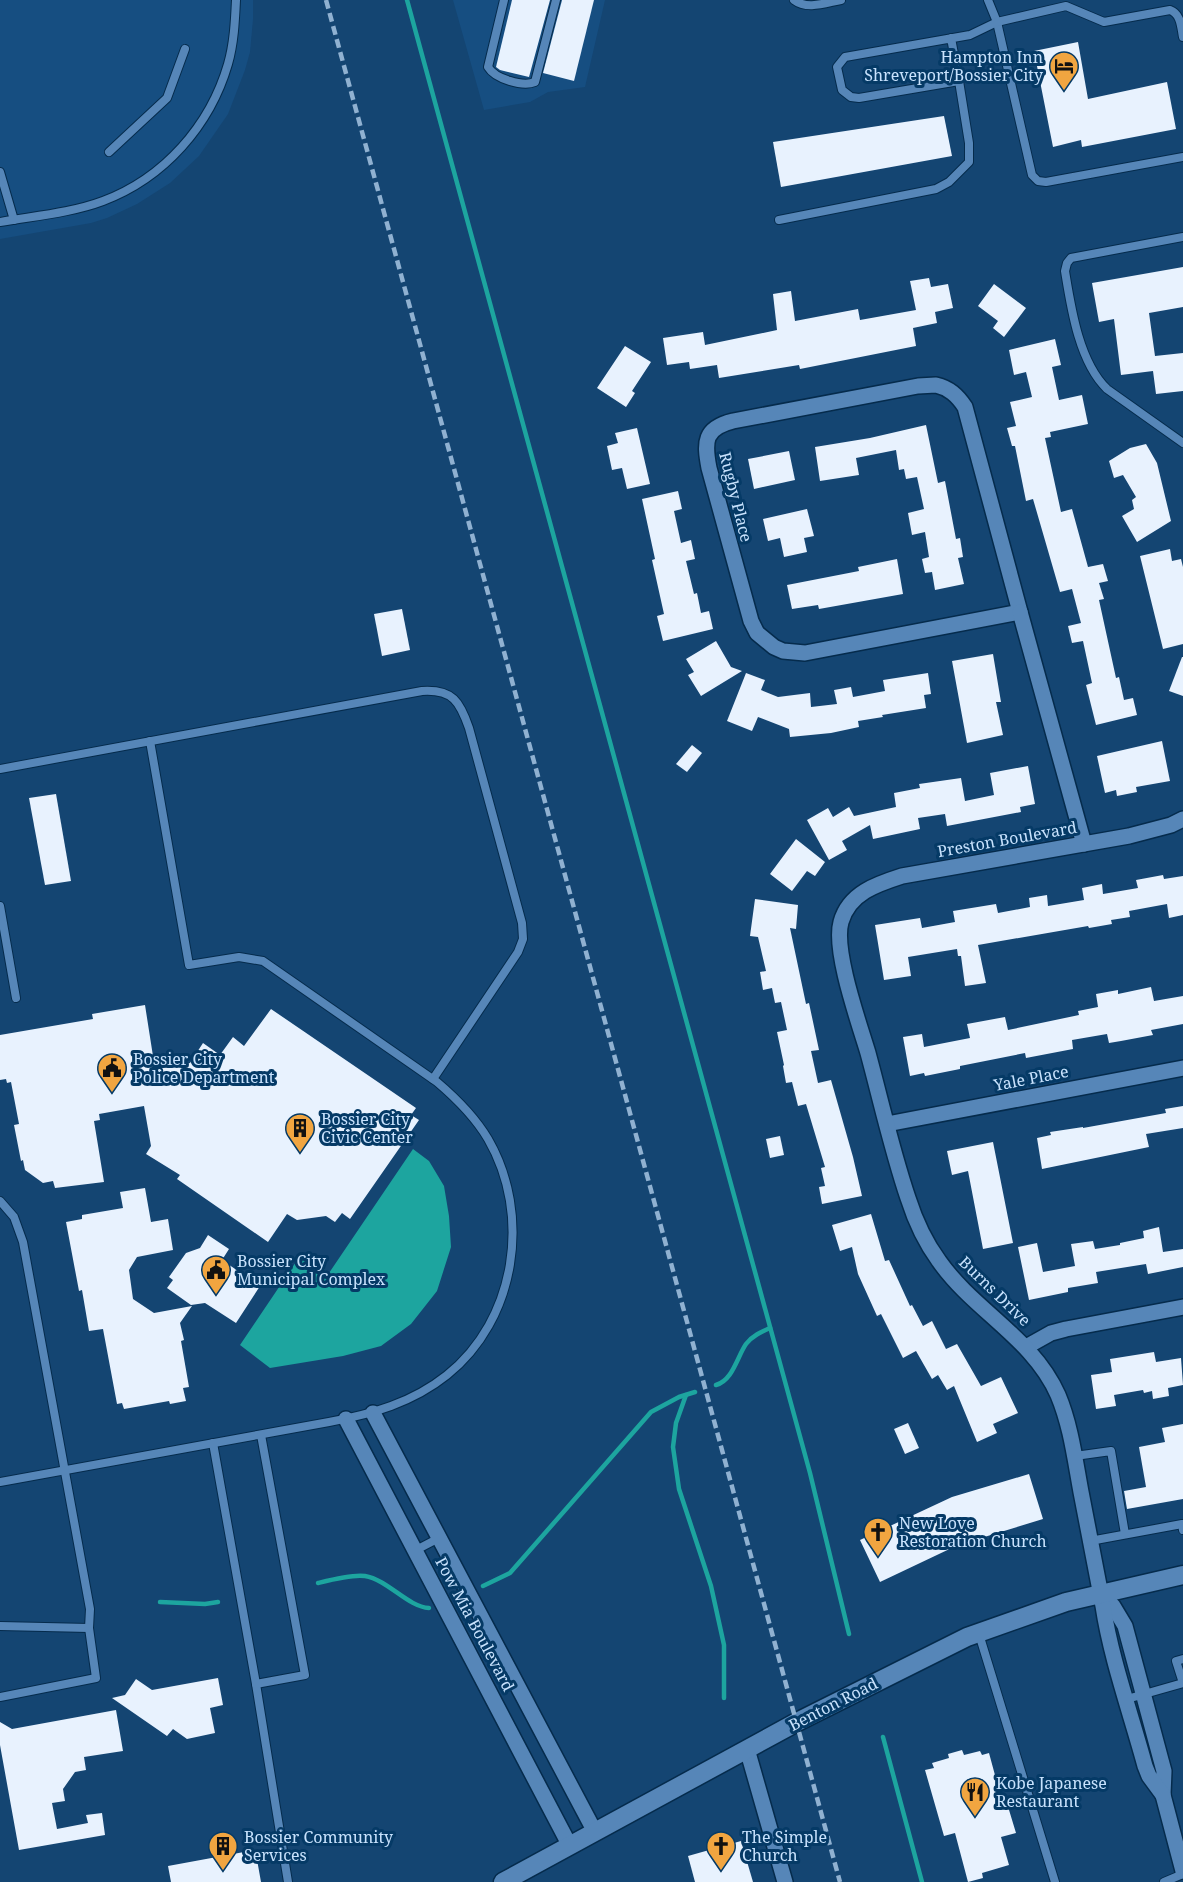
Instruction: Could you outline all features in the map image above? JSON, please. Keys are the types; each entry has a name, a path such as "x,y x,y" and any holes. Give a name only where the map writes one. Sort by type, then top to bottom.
{"main road":[{"name":"Benton Road","path":"503,1882 832,1704 979,1633 1066,1602 1183,1575"}],"street":[{"name":"Rugby Place","path":"1020,612 805,653 783,651 774,647 758,633 747,608 709,468 706,444 708,435 715,428 733,421 918,386 936,385 946,388 959,398 965,407 1083,844"},
{"name":"Preston Boulevard","path":"845,910 859,895 874,885 902,876 1151,831 1183,819"},
{"name":"Burns Drive","path":"845,910 838,938 840,951 908,1199 939,1261 966,1292 1026,1347 1058,1395 1075,1456 1108,1630 1145,1766 1149,1776 1163,1795"},
{"name":"Yale Place","path":"886,1124 1183,1068"},
{"path":"1026,1347 1051,1333 1066,1329 1183,1307"},
{"name":"Pow Mia Boulevard","path":"372,1413 595,1832"},
{"name":"Pow Mia Boulevard","path":"346,1419 570,1846"},
{"name":"Burns Drive","path":"1101,1593 1113,1606 1125,1626 1164,1771 1163,1795 1183,1872"},
{"path":"747,1749 785,1882"}],"lane":[{"path":"0,222 72,210 103,201 133,187 159,169 183,147 203,122 218,93 229,62 236,0"},
{"path":"504,0 488,67 491,73 529,85 535,82 556,0"},
{"path":"794,0 801,5 809,6 841,0"},
{"path":"988,0 997,22 1032,175 1038,181 1046,182 1183,157"},
{"path":"959,81 859,98 846,94 842,90 837,68 845,57 970,35 997,22 1066,6 1104,21 1170,10 1179,18 1183,37"},
{"path":"779,220 936,189 949,182 969,162 969,143 951,38"},
{"path":"109,152 167,98 185,49"},
{"path":"0,172 14,220"},
{"path":"1183,237 1071,258 1065,271 1077,329 1089,366 1097,379 1107,389 1183,443"},
{"path":"0,769 422,691 444,693 459,704 469,728 522,923 524,939 433,1079"},
{"path":"0,1482 346,1419 399,1404 449,1374 470,1352 494,1315 501,1300 509,1270 513,1237 509,1192 502,1167 488,1139 471,1115 433,1079 263,961 239,957 189,965 150,741"},
{"path":"0,906 16,998"},
{"path":"0,1201 14,1217 23,1242 90,1609 89,1628 96,1678 0,1697"},
{"path":"256,1684 305,1674 261,1435"},
{"path":"213,1443 256,1684 288,1882"},
{"path":"1075,1456 1111,1451 1125,1534"},
{"path":"1090,1541 1183,1526"},
{"path":"416,1550 439,1538"},
{"path":"0,1626 89,1628"},
{"path":"979,1633 1054,1882"},
{"path":"1127,1699 1183,1683 1176,1661 1183,1659"},
{"path":"1164,1882 1183,1872"}],"shaded area":[{"path":"0,0 253,0 250,52 228,114 199,156 170,183 137,204 107,218 91,223 0,239"},
{"path":"453,0 605,0 585,87 548,92 530,102 484,110"},
{"path":"413,1149 429,1161 444,1186 451,1247 437,1291 411,1324 381,1346 343,1356 270,1368 240,1345 302,1253 329,1273"}],"building":[{"path":"512,0 550,0 529,77 496,67"},
{"path":"562,0 594,0 574,81 543,73"},
{"name":"Hampton Inn Shreveport/Bossier City","path":"1078,42 1088,99 1167,82 1176,129 1082,147 1081,140 1053,147 1034,51"},
{"path":"944,116 952,156 781,187 773,142"},
{"path":"1183,267 1183,307 1149,313 1155,356 1183,353 1183,391 1156,394 1153,371 1121,375 1114,319 1099,322 1092,283"},
{"path":"929,278 931,287 948,284 953,308 935,312 937,323 913,328 916,346 800,369 799,365 719,378 717,365 690,369 689,362 667,365 663,338 703,332 705,345 777,330 773,294 791,291 795,321 858,309 860,320 916,310 910,281"},
{"path":"994,284 1026,308 1004,337 993,328 998,321 978,306"},
{"path":"1055,339 1061,365 1052,367 1059,400 1082,395 1088,424 1050,432 1051,437 1045,438 1061,512 1072,509 1088,567 1103,564 1108,581 1099,583 1104,599 1099,600 1116,678 1119,677 1124,700 1133,698 1137,715 1096,725 1086,685 1092,683 1083,641 1072,643 1068,626 1081,623 1072,589 1060,592 1033,499 1026,501 1015,446 1012,446 1007,428 1016,426 1010,402 1032,397 1026,372 1014,375 1009,350"},
{"path":"625,346 651,362 632,391 635,393 626,407 597,388"},
{"path":"926,425 938,483 945,481 956,539 960,538 963,557 958,558 964,584 935,590 932,572 925,573 922,559 929,557 925,532 912,535 908,513 924,509 917,477 906,479 904,469 899,470 896,450 856,458 859,475 820,481 815,447 870,438"},
{"path":"637,428 650,484 627,489 622,468 612,470 607,446 618,443 615,433"},
{"path":"1146,444 1157,463 1171,521 1137,542 1122,516 1134,509 1132,500 1136,497 1123,475 1114,478 1109,461 1130,448"},
{"path":"789,451 795,480 754,489 748,459"},
{"path":"678,491 682,509 674,511 681,543 691,540 695,559 686,561 694,594 697,593 701,613 709,611 713,629 663,641 657,616 664,614 642,499"},
{"path":"807,509 814,536 804,538 807,552 784,557 780,538 768,541 763,519"},
{"path":"1170,549 1172,561 1181,559 1183,567 1183,644 1163,649 1140,556"},
{"path":"897,559 903,594 819,609 818,605 792,609 787,585 859,571 858,567"},
{"path":"402,609 410,650 382,656 374,614"},
{"path":"716,641 731,667 742,671 701,696 688,675 694,672 686,659"},
{"path":"993,654 1001,702 996,702 1003,735 967,743 952,661"},
{"path":"1183,657 1183,696 1169,691"},
{"path":"746,673 765,680 761,690 778,697 810,693 811,707 837,704 834,690 851,687 853,697 885,691 883,680 928,673 931,694 924,695 926,708 858,721 859,727 831,733 790,737 789,729 758,717 752,731 727,721"},
{"path":"1162,741 1170,781 1136,787 1137,792 1117,796 1116,790 1105,793 1097,756"},
{"path":"692,745 702,753 687,772 676,764"},
{"path":"1028,766 1035,804 1020,807 1021,812 947,826 945,814 918,818 920,829 873,839 870,825 842,841 847,850 829,860 807,820 828,808 833,817 849,807 854,816 896,807 894,793 920,788 919,784 961,778 965,801 994,795 990,773"},
{"path":"56,794 71,881 45,885 29,798"},
{"path":"796,839 825,862 815,876 807,871 792,891 770,874"},
{"path":"1163,875 1164,879 1183,876 1183,915 1169,918 1167,904 1129,911 1130,917 1111,920 1112,924 978,945 986,983 965,986 961,956 958,956 957,949 908,957 911,976 884,980 875,925 920,918 922,928 955,922 953,911 996,904 998,913 1030,907 1029,898 1047,895 1048,906 1084,900 1082,888 1102,884 1103,894 1138,888 1136,880"},
{"path":"755,899 798,905 796,929 790,928 806,1004 809,1003 819,1050 811,1051 818,1083 831,1080 862,1196 822,1204 819,1187 825,1186 821,1168 825,1167 806,1104 798,1106 792,1082 786,1083 777,1032 787,1030 781,1002 775,1003 772,988 763,990 760,972 766,971 758,937 750,936"},
{"path":"1151,987 1154,1001 1183,996 1183,1024 1151,1030 1153,1035 1109,1043 1107,1034 1072,1040 1073,1049 1026,1058 1025,1053 960,1066 960,1069 925,1076 924,1073 910,1076 903,1037 922,1034 924,1047 970,1038 967,1024 1005,1017 1008,1030 1079,1015 1078,1011 1098,1007 1096,994 1118,990 1118,994"},
{"path":"145,1005 155,1069 190,1063 203,1043 220,1055 233,1037 244,1046 271,1009 416,1108 411,1115 419,1120 350,1219 342,1213 335,1222 326,1216 297,1220 287,1214 268,1242 177,1179 180,1175 146,1154 151,1146 144,1106 99,1114 100,1120 94,1121 104,1182 55,1188 53,1181 43,1183 25,1170 23,1160 21,1161 14,1125 19,1124 11,1082 7,1083 6,1079 0,1080 0,1035 93,1019 92,1014"},
{"path":"1183,1106 1183,1128 1146,1134 1149,1147 1042,1169 1037,1138 1051,1135 1050,1132 1166,1113 1165,1109"},
{"path":"780,1136 784,1155 770,1158 766,1139"},
{"path":"993,1142 1013,1243 983,1249 968,1171 952,1175 947,1151"},
{"name":"Bossier City Municipal Complex","path":"145,1188 151,1222 168,1219 173,1250 137,1257 129,1270 133,1299 154,1313 192,1306 180,1323 189,1387 183,1388 186,1401 170,1404 169,1401 124,1409 122,1403 117,1404 103,1329 89,1331 66,1222 82,1219 82,1215 123,1208 120,1192"},
{"path":"871,1214 885,1261 889,1260 910,1306 912,1305 923,1326 932,1321 946,1349 957,1344 981,1386 1001,1377 1018,1413 993,1424 997,1433 977,1442 954,1386 947,1390 938,1375 932,1379 916,1351 903,1358 881,1314 877,1316 858,1274 852,1247 840,1251 832,1225"},
{"path":"1159,1227 1163,1252 1183,1249 1183,1267 1148,1274 1146,1264 1096,1272 1098,1283 1068,1288 1068,1292 1029,1300 1018,1247 1037,1243 1043,1272 1075,1266 1071,1244 1093,1241 1095,1249 1120,1245 1120,1243 1144,1238 1143,1231"},
{"path":"208,1235 229,1249 222,1260 260,1286 236,1323 205,1303 191,1305 167,1288 173,1280 169,1277 186,1253 200,1248"},
{"path":"1154,1352 1156,1362 1181,1358 1183,1385 1168,1388 1169,1396 1153,1399 1152,1391 1144,1393 1143,1390 1114,1395 1116,1406 1096,1409 1091,1375 1112,1372 1110,1359"},
{"path":"908,1423 919,1448 905,1454 894,1429"},
{"path":"1183,1424 1183,1499 1127,1509 1124,1491 1146,1487 1139,1447 1165,1442 1162,1428"},
{"path":"1029,1474 1043,1519 958,1545 880,1582 860,1540 952,1497"},
{"path":"218,1678 223,1705 210,1708 215,1733 187,1739 173,1729 167,1736 112,1698 125,1695 136,1679 152,1690"},
{"path":"116,1710 123,1751 84,1757 86,1770 75,1772 63,1789 65,1801 52,1803 57,1829 88,1823 86,1815 102,1813 105,1835 19,1850 0,1745 0,1722 12,1729"},
{"name":"Kobe Japanese Restaurant","path":"962,1750 964,1755 980,1751 982,1755 989,1753 1002,1801 1006,1800 1016,1833 1001,1837 1009,1865 982,1873 983,1878 968,1882 955,1833 944,1836 925,1770 934,1768 932,1763 949,1758 948,1754"},
{"path":"741,1841 753,1882 695,1882 688,1856"},
{"name":"Bossier Community Services","path":"244,1852 245,1855 256,1854 261,1882 171,1882 168,1866"}],"waterway":[{"path":"407,0 810,1473 849,1634"},
{"path":"716,1385 731,1373 748,1341 770,1328"},
{"path":"483,1586 510,1573 651,1412 679,1397 695,1392"},
{"path":"686,1395 676,1423 673,1447 679,1489 711,1586 724,1645 724,1698"},
{"path":"318,1583 365,1576 382,1583 413,1603 429,1608"},
{"path":"160,1602 205,1604 218,1602"},
{"path":"883,1737 922,1882"}],"railway":[{"path":"326,0 840,1882"}],"place":[{"name":"Hampton Inn Shreveport/Bossier City","path":"1064,92"},
{"name":"Bossier City Police Department","path":"112,1094"},
{"name":"Bossier City Civic Center","path":"300,1154"},
{"name":"Bossier City Municipal Complex","path":"216,1296"},
{"name":"New Love Restoration Church","path":"878,1558"},
{"name":"Kobe Japanese Restaurant","path":"975,1818"},
{"name":"Bossier Community Services","path":"223,1872"},
{"name":"The Simple Church","path":"721,1872"}]}
